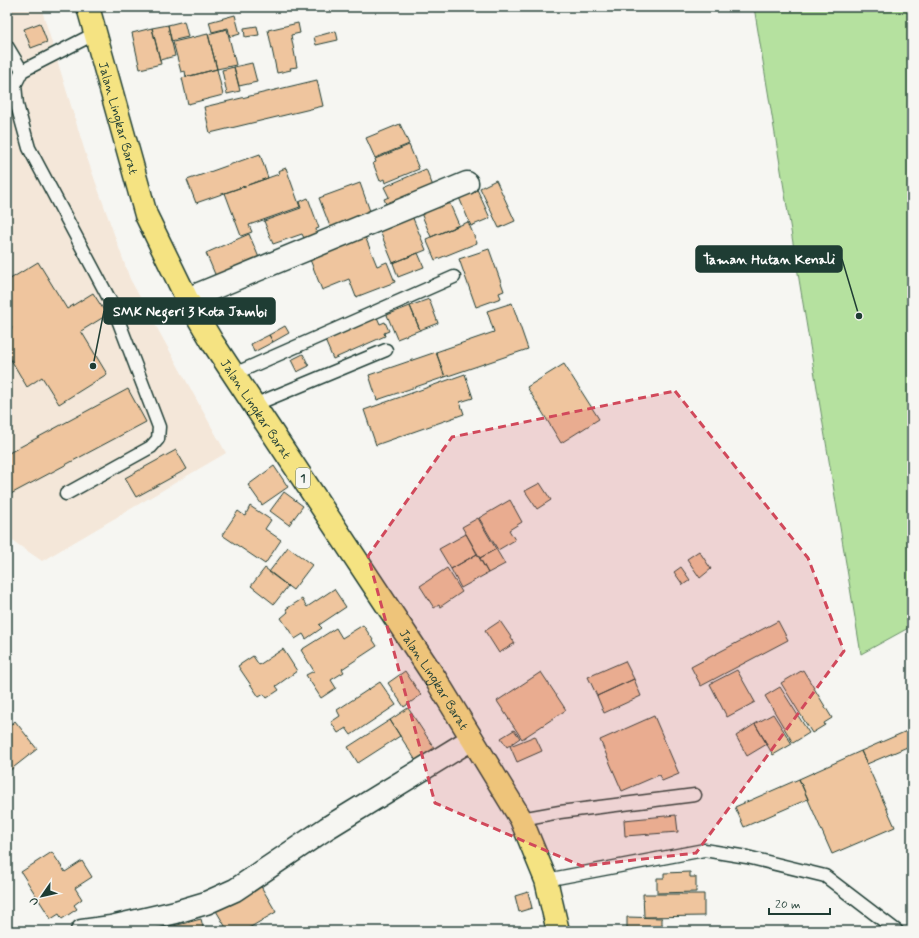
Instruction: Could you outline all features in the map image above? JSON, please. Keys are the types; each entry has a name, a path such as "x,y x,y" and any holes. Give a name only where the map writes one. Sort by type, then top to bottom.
{"highway":[{"name":"Jalan Lingkar Barat","path":"88,7 146,215 187,299 213,343 427,665 521,818 546,880 558,931"}],"street":[{"path":"187,299 467,183"},
{"path":"82,931 112,929 176,912 206,902 234,890 327,828 472,739"}],"lane":[{"path":"66,494 151,447 158,439 159,427 112,304 29,148 17,105 15,85 22,71 96,33"},
{"path":"7,46 22,71"},
{"path":"234,374 454,277"},
{"path":"254,405 386,350"},
{"path":"521,818 695,795"},
{"path":"546,880 704,850 747,857 825,876 897,931"}],"highlighted area":[{"path":"675,391 808,558 844,651 696,853 582,866 435,803 368,556 452,437"}],"shaded area":[{"path":"7,7 41,7 86,155 130,279 226,453 42,561 7,537"}],"green space":[{"path":"754,7 912,7 912,626 861,654"}],"building":[{"path":"235,15 240,34 230,37 228,28 212,32 209,22"},
{"path":"184,21 188,37 171,41 168,25"},
{"path":"40,23 47,42 31,48 24,29"},
{"path":"298,23 300,33 291,35 297,67 277,73 268,30"},
{"path":"168,25 175,56 160,60 152,28"},
{"path":"257,26 259,35 245,37 244,28"},
{"path":"152,28 161,64 140,69 132,33"},
{"path":"227,29 236,65 217,69 208,34"},
{"path":"336,31 338,40 316,45 314,37"},
{"path":"208,34 217,69 186,77 185,71 181,72 173,42"},
{"path":"252,63 257,82 239,86 234,67"},
{"path":"234,67 240,91 227,94 222,70"},
{"path":"217,69 223,95 188,104 182,78"},
{"path":"317,80 323,106 210,133 204,107"},
{"path":"400,124 409,144 375,158 366,138"},
{"path":"409,145 419,169 385,183 384,179 380,181 373,163 376,162 375,159"},
{"path":"260,154 268,178 196,203 187,180"},
{"path":"286,168 300,207 249,225 252,232 241,236 225,193 279,174 278,171"},
{"path":"426,169 435,191 389,211 384,199 389,197 384,187"},
{"path":"496,180 515,221 499,228 480,188"},
{"path":"360,183 371,214 331,229 319,198"},
{"path":"476,187 490,218 471,226 458,195"},
{"path":"446,195 459,225 431,237 418,206"},
{"path":"308,198 319,228 316,229 317,234 304,238 302,234 273,244 264,221 301,208 299,202"},
{"path":"410,211 426,250 393,263 377,224"},
{"path":"468,222 477,243 435,260 426,239"},
{"path":"249,234 260,260 217,279 206,253"},
{"path":"364,234 377,266 387,262 395,282 356,297 349,279 322,290 309,257"},
{"path":"489,249 504,291 499,293 501,298 476,307 459,259"},
{"path":"418,253 424,267 398,277 393,263"},
{"path":"38,262 67,309 93,293 107,315 81,331 107,374 59,404 42,377 27,387 7,353 7,332 12,328 7,320 7,281"},
{"path":"429,299 438,323 420,330 410,306"},
{"path":"512,303 528,349 445,377 436,352 494,332 487,311"},
{"path":"410,306 420,330 397,339 387,315"},
{"path":"376,315 380,324 385,322 389,331 384,333 385,336 333,359 324,338"},
{"path":"285,326 289,333 273,342 269,335"},
{"path":"269,335 273,342 254,352 251,344"},
{"path":"436,352 445,377 377,400 369,375"},
{"path":"303,354 309,366 297,372 291,360"},
{"path":"564,364 599,419 561,443 527,387"},
{"path":"465,374 473,398 460,402 464,414 376,445 364,410"},
{"path":"128,389 146,422 7,496 7,454"},
{"path":"176,450 187,469 136,497 125,478"},
{"path":"274,466 288,487 262,505 248,485"},
{"path":"540,483 551,500 537,509 525,491"},
{"path":"284,492 303,506 289,525 270,511"},
{"path":"510,500 522,522 509,530 515,540 498,550 479,518"},
{"path":"250,506 271,520 265,529 281,540 265,564 222,535 238,511 245,516"},
{"path":"478,518 496,549 480,558 462,527"},
{"path":"466,534 477,554 451,569 439,549"},
{"path":"288,547 312,565 293,590 269,572"},
{"path":"496,549 505,564 488,573 480,558"},
{"path":"699,551 711,569 700,578 687,559"},
{"path":"477,554 488,573 461,588 451,569"},
{"path":"681,567 690,580 683,585 674,572"},
{"path":"265,568 288,586 274,604 251,586"},
{"path":"447,568 462,592 440,607 439,605 434,608 420,586"},
{"path":"334,589 346,607 319,625 322,628 306,639 303,634 295,639 281,618 288,612 286,609 302,599 307,607"},
{"path":"500,621 515,643 499,653 485,631"},
{"path":"778,621 788,640 701,686 691,667"},
{"path":"363,625 377,646 342,669 344,672 331,680 336,688 321,698 306,675 314,671 301,650 336,628 342,638"},
{"path":"283,649 297,671 276,686 279,690 267,698 264,694 259,697 238,666 253,656 259,665"},
{"path":"625,661 634,679 597,696 588,677"},
{"path":"737,670 755,702 727,717 710,684"},
{"path":"803,670 832,718 824,723 825,725 812,733 781,683"},
{"path":"405,671 421,695 404,707 388,683"},
{"path":"541,672 566,710 522,739 497,701"},
{"path":"634,679 641,696 604,713 597,696"},
{"path":"380,682 396,705 351,735 346,728 338,733 331,722 340,716 337,710"},
{"path":"780,687 809,733 793,743 765,696"},
{"path":"408,708 437,752 418,764 390,720"},
{"path":"773,714 792,744 773,755 755,724"},
{"path":"654,716 679,774 662,781 659,775 622,791 600,740"},
{"path":"390,720 400,736 358,763 348,747"},
{"path":"15,721 37,749 9,771 7,769 7,728"},
{"path":"755,724 767,744 747,756 736,736"},
{"path":"514,730 520,738 507,747 501,738"},
{"path":"909,730 912,737 912,745 867,764 861,751"},
{"path":"535,736 542,751 517,762 510,746"},
{"path":"861,751 895,827 832,854 799,779"},
{"path":"799,779 808,799 744,827 735,807"},
{"path":"676,815 678,832 625,836 624,820"},
{"path":"52,852 65,872 82,861 92,877 75,888 82,899 74,905 77,909 62,919 59,914 51,919 21,872"},
{"path":"690,872 690,877 696,877 696,892 657,893 657,878 664,878 664,873"},
{"path":"259,883 276,912 244,931 228,931 215,909"},
{"path":"528,892 532,908 519,912 515,896"},
{"path":"643,894 704,894 704,916 644,917"},
{"path":"627,917 662,918 662,931 627,931"},
{"path":"201,919 204,931 171,931 170,927"},
{"path":"160,925 162,931 134,931"}],"place":[{"name":"Taman Hutan Kenali","path":"859,316"},
{"name":"SMK Negeri 3 Kota Jambi","path":"93,366"}]}
